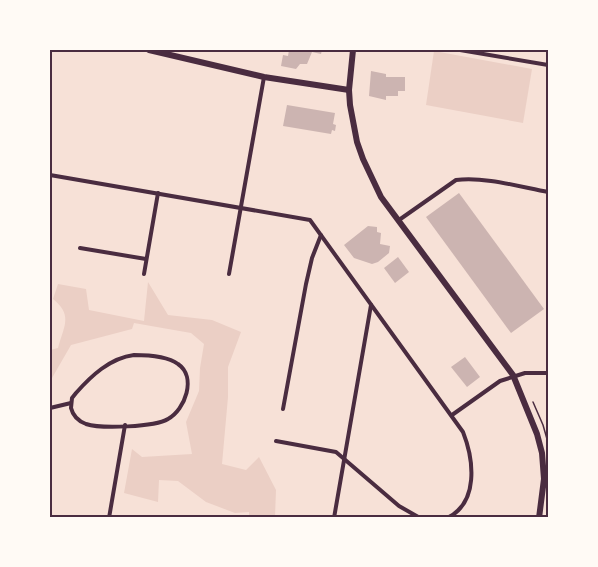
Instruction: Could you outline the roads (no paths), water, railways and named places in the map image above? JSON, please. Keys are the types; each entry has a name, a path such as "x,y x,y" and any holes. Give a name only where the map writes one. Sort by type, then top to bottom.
{"main road":[{"path":"149,50 264,77 349,90"},
{"path":"353,50 349,90 354,127 363,159 381,197 513,375 537,434 542,453 544,496 539,518"}],"street":[{"path":"460,50 549,65"},
{"path":"230,274 264,77"},
{"path":"50,175 310,220 452,415 466,440 471,482 467,500 462,508 447,518"},
{"path":"399,220 444,187 459,180 482,180 549,192"},
{"path":"144,274 158,193"},
{"path":"283,409 306,284 312,258 321,235"},
{"path":"80,248 146,259"},
{"path":"334,518 371,304"},
{"path":"142,355 171,360 180,365 187,376 187,386 183,404 177,412 169,419 160,422 125,425 83,423 75,416 71,403 76,393 100,370 122,357 142,355"},
{"path":"452,415 500,381 513,375 549,373"},
{"path":"50,408 71,403"},
{"path":"109,518 125,425"},
{"path":"276,441 336,452 399,506 420,518"}]}
